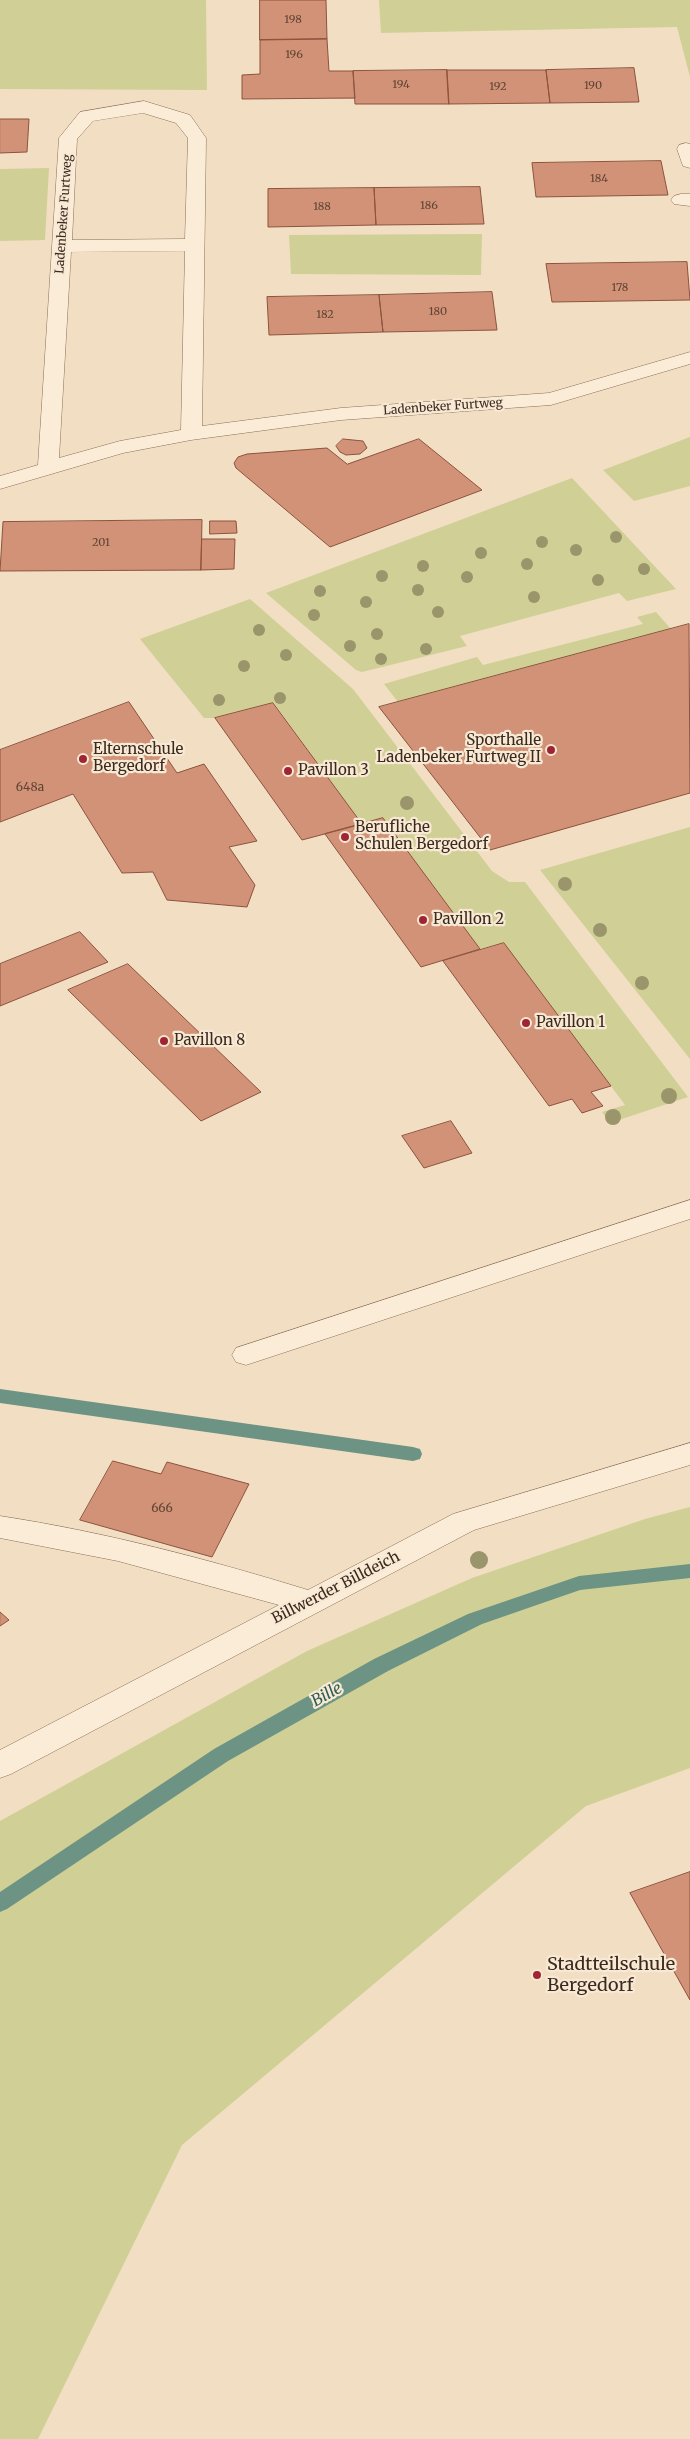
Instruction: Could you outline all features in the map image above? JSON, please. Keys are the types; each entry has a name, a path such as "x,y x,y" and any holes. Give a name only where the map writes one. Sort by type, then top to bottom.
{"street":[{"name":"Ladenbeker Furtweg","path":"48,468 68,138 87,116 144,107 183,119 197,138 191,434"},
{"path":"62,246 195,245"},
{"name":"Ladenbeker Furtweg","path":"0,483 120,447 191,434 342,414 420,410 551,399 690,358"},
{"path":"246,1356 690,1209"},
{"name":"Billwerder Billdeich","path":"0,1765 464,1522 690,1454"},
{"path":"0,1527 64,1536 211,1572 310,1602"}],"green space":[{"path":"0,0 206,0 207,90 0,89"},
{"path":"379,0 690,0 690,77 677,27 381,33"},
{"path":"49,168 45,240 0,241 0,169"},
{"path":"482,234 481,275 291,274 289,235 276,235"},
{"path":"690,437 690,486 634,501 603,470"},
{"path":"572,478 676,589 627,601 619,593 460,636 467,646 362,672 356,670 266,593"},
{"path":"250,599 353,689 492,871 509,882 525,882 688,1097 610,1123 602,1112 625,1105 504,943 480,949 383,818 362,824 274,703 215,718 204,718 140,639"},
{"path":"656,612 671,629 398,702 384,684 477,657 483,665 643,624 637,617"},
{"path":"690,827 690,1059 540,870"},
{"path":"690,1507 690,1768 586,1806 182,2145 38,2439 0,2439 0,1821 307,1651 472,1578 645,1519"}],"building":[{"path":"260,0 326,0 327,39 260,40"},
{"path":"327,39 329,71 353,71 355,98 242,99 242,75 260,74 260,40"},
{"path":"634,68 639,102 550,103 546,70"},
{"path":"447,70 546,70 550,103 449,104"},
{"path":"447,70 449,104 355,104 353,71"},
{"path":"0,119 29,119 27,152 0,153"},
{"path":"661,161 668,195 536,197 532,163"},
{"path":"480,187 484,224 376,225 374,188"},
{"path":"374,188 376,225 268,227 268,189"},
{"path":"687,262 690,300 552,302 546,264"},
{"path":"492,292 497,330 383,332 379,295"},
{"path":"379,295 383,332 269,335 267,297"},
{"path":"343,439 363,441 367,448 360,454 346,455 340,452 336,446"},
{"path":"419,439 482,490 330,547 236,468 234,463 238,457 247,454 327,448 347,464"},
{"path":"202,520 201,570 0,571 3,522"},
{"path":"210,521 236,521 237,533 210,534"},
{"path":"202,539 235,539 234,569 201,570"},
{"name":"Sporthalle Ladenbeker Furtweg II","path":"689,624 690,793 490,850 379,707"},
{"path":"129,702 177,773 204,764 257,841 229,847 255,885 247,907 167,900 153,872 122,873 73,794 0,822 0,750"},
{"name":"Pavillon 3","path":"273,703 362,824 302,840 215,718"},
{"name":"Pavillon 2","path":"383,818 480,949 421,967 325,834"},
{"path":"80,932 108,962 0,1006 0,964"},
{"name":"Pavillon 1","path":"504,943 611,1086 591,1092 603,1106 582,1113 572,1099 549,1106 443,961"},
{"name":"Pavillon 8","path":"128,964 261,1092 201,1121 68,990"},
{"path":"451,1121 472,1153 424,1168 402,1136"},
{"path":"113,1461 161,1474 167,1462 249,1484 212,1557 80,1520"},
{"path":"0,1612 9,1620 0,1626"},
{"path":"690,1872 690,2000 630,1893"}],"waterway":[{"path":"0,1396 413,1454"},
{"name":"Bille","path":"0,1903 221,1755 381,1665 475,1619 579,1583 690,1571"}],"place":[{"name":"Sporthalle Ladenbeker Furtweg II","path":"551,750"},
{"name":"Elternschule Bergedorf","path":"83,759"},
{"name":"Pavillon 3","path":"288,771"},
{"name":"Berufliche Schulen Bergedorf","path":"345,837"},
{"name":"Pavillon 2","path":"423,920"},
{"name":"Pavillon 1","path":"526,1023"},
{"name":"Pavillon 8","path":"164,1041"},
{"name":"Stadtteilschule Bergedorf","path":"537,1975"}]}
